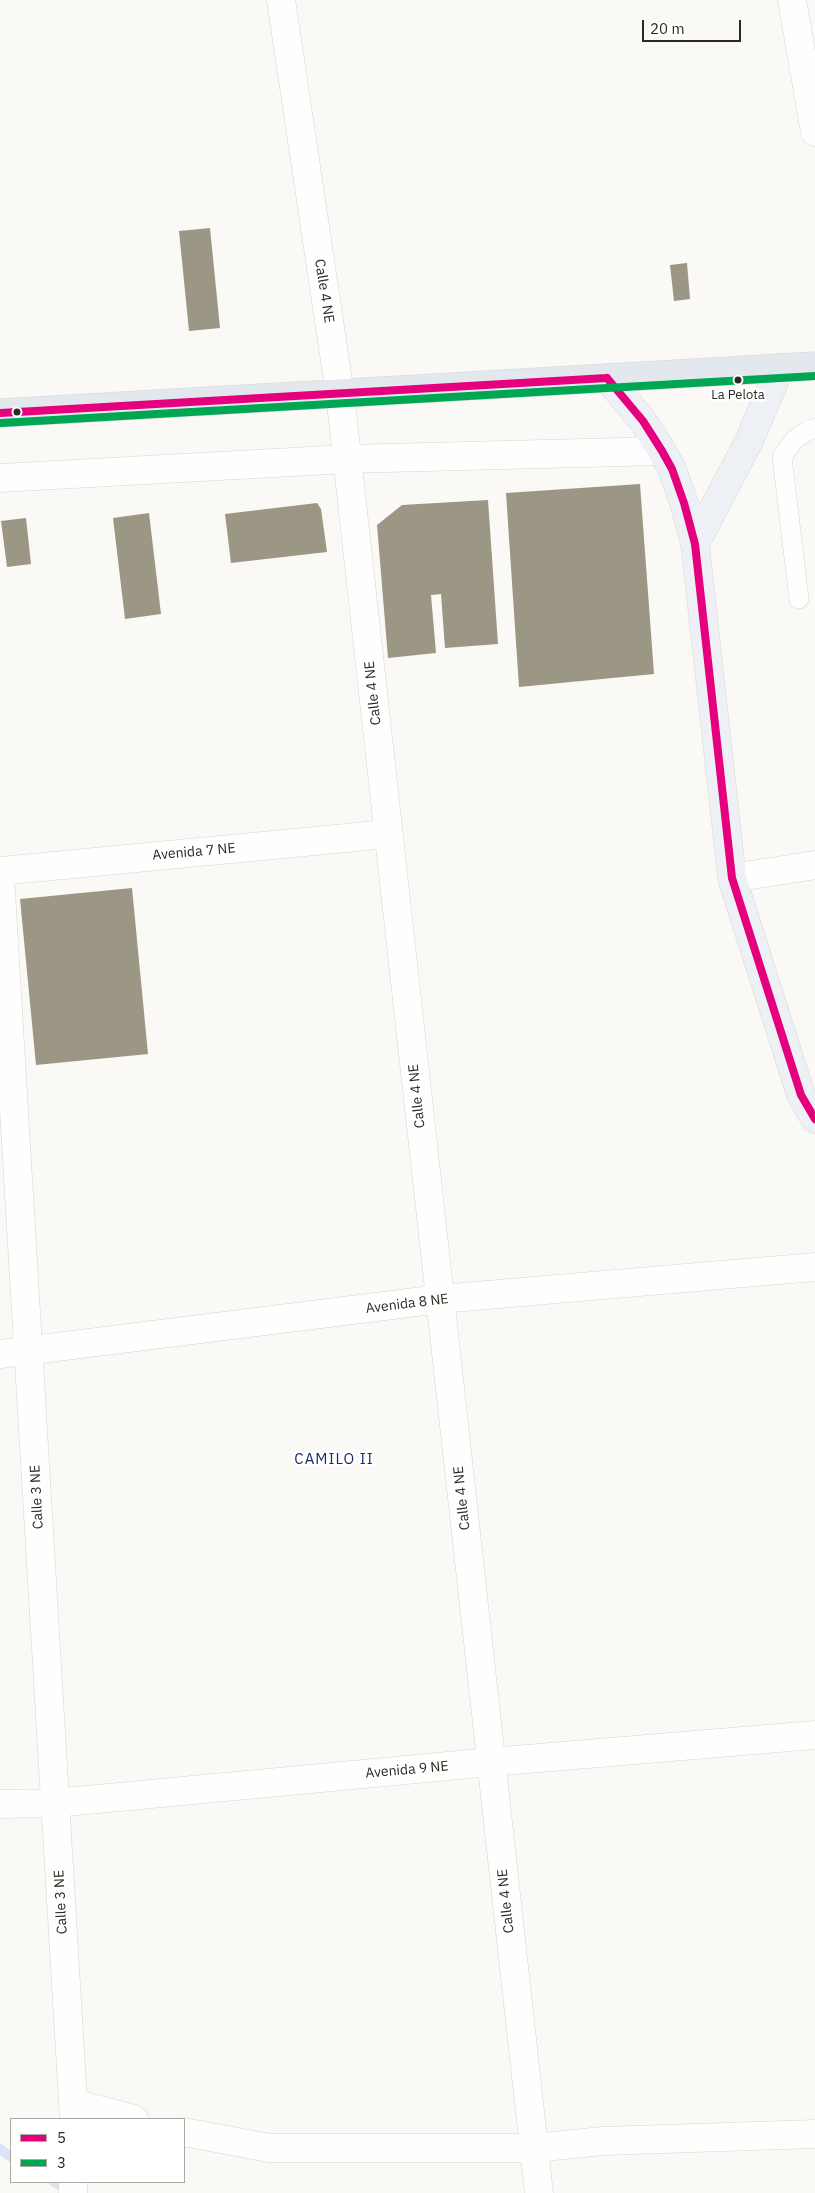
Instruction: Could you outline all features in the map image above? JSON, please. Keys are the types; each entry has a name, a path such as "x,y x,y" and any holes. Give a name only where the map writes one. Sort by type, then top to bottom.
{"highway":[{"path":"0,413 815,366"}],"main road":[{"path":"695,544 749,441 780,368"},
{"path":"607,378 643,421 662,451 678,486 695,544 732,878 801,1095 815,1119"}],"street":[{"name":"Calle 4 NE","path":"281,0 340,394 539,2193"},
{"path":"792,0 815,132"},
{"path":"0,478 347,459 662,451"},
{"name":"Avenida 7 NE","path":"0,871 388,834"},
{"path":"732,878 815,865"},
{"name":"Calle 3 NE","path":"0,876 73,2111"},
{"name":"Avenida 8 NE","path":"0,1354 440,1299 815,1267"},
{"name":"Avenida 9 NE","path":"0,1804 55,1803 491,1762 815,1735"},
{"path":"73,2111 126,2118"},
{"path":"185,2132 269,2148 534,2148 603,2141 815,2134"}],"lane":[{"path":"799,598 782,457 794,440 815,428"}],"building":[{"path":"210,228 220,328 189,331 179,231"},
{"path":"687,263 690,299 674,301 670,265"},
{"path":"640,484 654,674 519,687 506,493"},
{"path":"488,500 498,644 445,648 441,594 431,595 436,653 388,658 377,525 402,505"},
{"path":"317,503 321,509 327,552 231,563 225,514"},
{"path":"149,513 161,614 125,619 113,518"},
{"path":"26,518 31,564 7,567 1,521"},
{"path":"132,888 148,1054 36,1065 20,899"}],"waterway":[{"path":"0,2149 10,2156"},
{"path":"56,2183 70,2191"}],"transit line":[{"name":"3","path":"1,423 815,376"},
{"name":"5","path":"607,378 643,421 662,451 672,469 684,503 695,544 732,878 801,1095 815,1119"},
{"name":"5","path":"0,413 607,378"}],"place":[{"name":"La Pelota","path":"738,380"}],"district":[{"name":"CAMILO II","path":"334,1460"}]}
